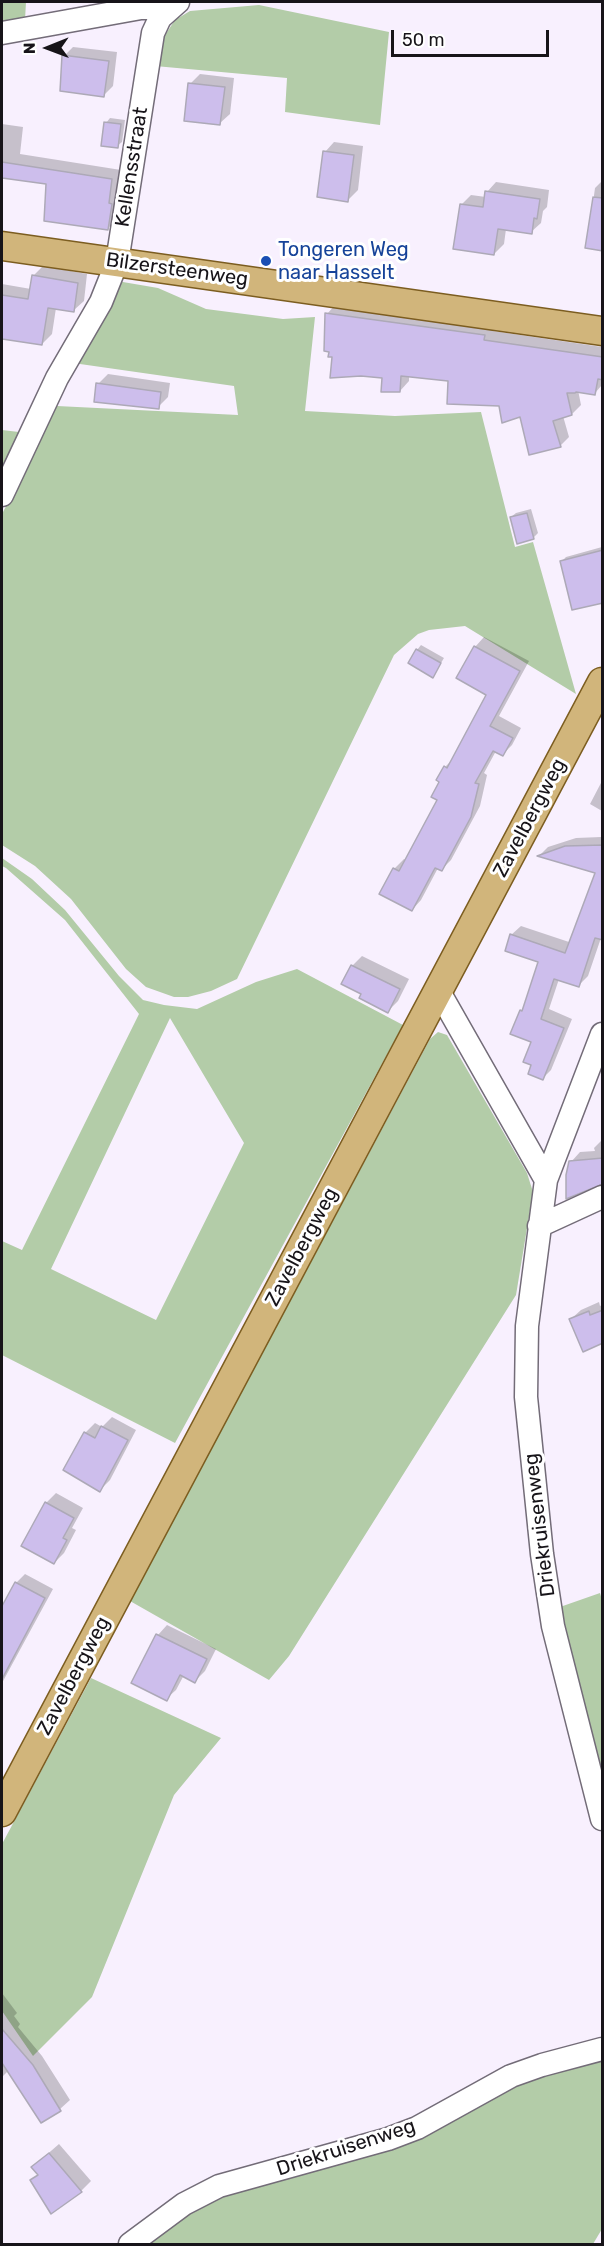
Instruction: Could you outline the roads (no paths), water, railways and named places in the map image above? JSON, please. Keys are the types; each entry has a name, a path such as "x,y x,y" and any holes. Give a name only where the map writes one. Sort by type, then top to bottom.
{"main road":[{"name":"Bilzersteenweg","path":"2,246 603,331"},
{"name":"Zavelbergweg","path":"2,1812 603,682"}],"street":[{"path":"2,33 174,4"},
{"name":"Kellensstraat","path":"2,495 57,378 100,302 117,262 153,33 159,18 174,4"},
{"path":"438,990 546,1180"},
{"name":"Driekruisenweg","path":"603,1034 546,1180 527,1326 526,1397 540,1544 553,1626 603,1819"},
{"path":"539,1226 603,1197"},
{"name":"Driekruisenweg","path":"130,2244 184,2204 219,2186 388,2139 417,2128 511,2076 542,2065 603,2049"}],"place":[{"name":"Tongeren Weg naar Hasselt","path":"266,261"}]}
